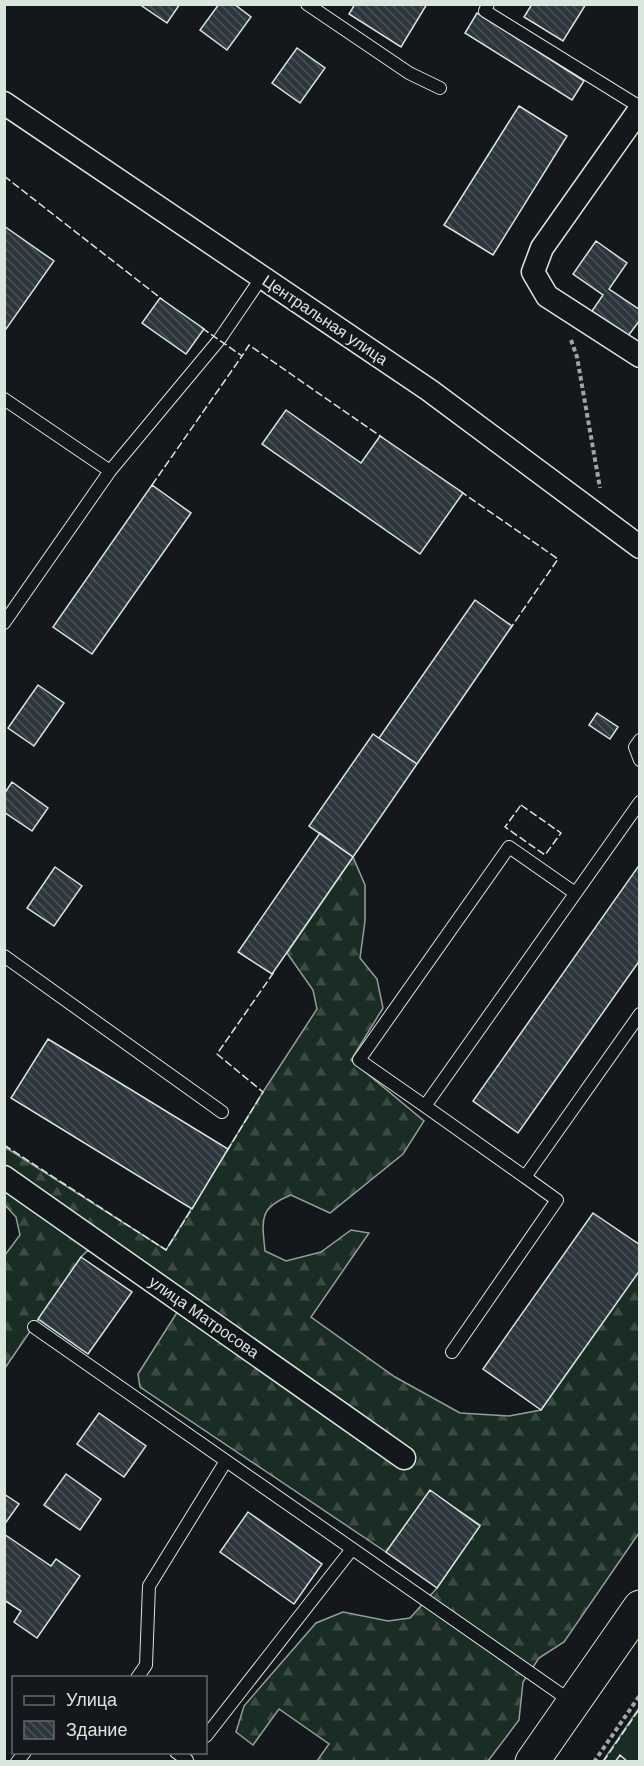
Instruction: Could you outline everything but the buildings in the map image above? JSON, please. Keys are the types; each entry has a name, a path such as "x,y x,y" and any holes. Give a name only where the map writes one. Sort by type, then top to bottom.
{"main road":[{"path":"532,1761 639,1607"}],"street":[{"name":"Центральная улица","path":"4,102 429,390 639,547"},
{"path":"639,108 542,248 532,272 547,296 639,356"},
{"name":"улица Матросова","path":"4,1177 404,1458"}],"lane":[{"path":"306,4 409,73 440,88"},
{"path":"483,7 639,108"},
{"path":"4,623 110,471 219,340 262,277"},
{"path":"4,399 110,471"},
{"path":"639,740 634,747 639,760"},
{"path":"425,1106 639,802"},
{"path":"452,1352 556,1200 359,1060 509,847 575,893"},
{"path":"4,957 222,1112"},
{"path":"525,1177 639,1014"},
{"path":"34,1327 573,1703"},
{"path":"138,1676 146,1665 149,1586 226,1461"},
{"path":"207,1735 352,1549"}],"path":[{"path":"570,336 577,357 606,521"},
{"path":"594,1761 639,1695"}],"green space":[{"path":"353,857 365,885 365,921 360,958 377,979 383,1008 351,1060 424,1121 403,1154 330,1213 291,1195 273,1205 264,1216 265,1251 286,1261 321,1252 351,1230 369,1233 311,1317 395,1377 460,1413 509,1416 541,1410 639,1270 639,1533 564,1642 539,1658 523,1682 519,1720 488,1761 317,1761 329,1744 279,1709 253,1745 236,1732 244,1706 316,1623 343,1612 388,1621 410,1618 437,1588 480,1525 430,1491 386,1552 140,1387 138,1374 178,1311 98,1252 87,1251 81,1257 5,1368 5,1255 20,1235 16,1217 5,1205 5,1147 166,1250 317,1009 313,990 287,953"},
{"path":"639,1708 639,1761 603,1761"}],"fence":[{"path":"4,176 163,300"},
{"path":"202,328 242,356 249,345 383,438"},
{"path":"152,485 242,356"},
{"path":"460,491 558,559 510,629"},
{"path":"521,805 561,833 545,855 505,827 521,805"},
{"path":"227,1151 263,1092 217,1054 274,972"},
{"path":"4,1145 166,1250 193,1207"},
{"path":"603,1762 640,1708"}]}
